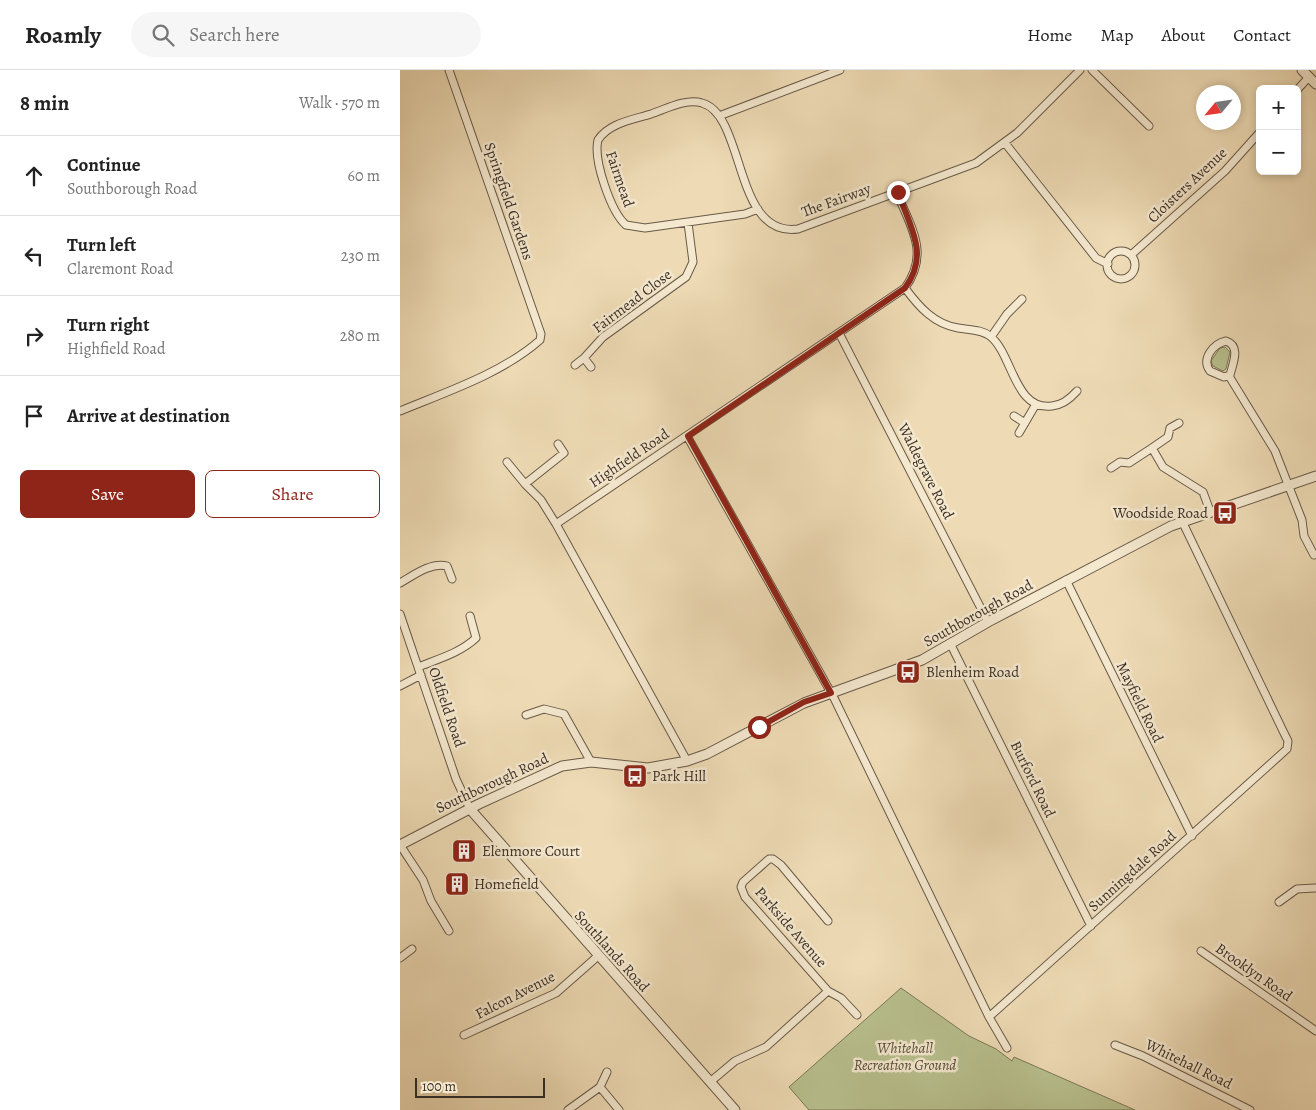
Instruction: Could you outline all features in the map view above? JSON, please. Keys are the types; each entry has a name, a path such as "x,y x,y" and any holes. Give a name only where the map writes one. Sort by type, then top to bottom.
{"street":[{"name":"Springfield Gardens","path":"400,411 463,386 527,352 540,340 541,334 449,70"},
{"path":"719,116 840,70"},
{"name":"The Fairway","path":"719,116 758,209 769,223 776,228 791,230 976,163 1004,143 1080,70"},
{"path":"1092,70 1149,126"},
{"path":"1299,85 1305,72 1316,84"},
{"name":"Fairmead","path":"719,116 708,105 687,102 611,127 598,140 596,159 615,210 622,221 638,228 745,214 758,209"},
{"name":"Cloisters Avenue","path":"1131,255 1225,171 1256,136"},
{"path":"1004,143 1096,258 1108,264"},
{"name":"Highfield Road","path":"556,524 905,288 917,266 918,249 898,192"},
{"name":"Fairmead Close","path":"575,365 584,358 603,336 686,277 693,262 688,222"},
{"path":"1117,252 1127,252 1131,255 1134,260 1134,270 1127,277 1113,276 1108,264 1109,257 1117,252"},
{"path":"905,288 931,318 945,326 977,330 991,336 1006,358 1019,388 1036,404 1048,407 1058,405 1075,393 1068,387"},
{"path":"991,336 1007,314 1022,299"},
{"name":"Waldegrave Road","path":"839,333 988,622"},
{"path":"1222,342 1230,342 1236,352 1228,376 1219,376 1210,371 1207,365 1208,354 1222,342"},
{"path":"584,358 591,367"},
{"path":"1228,376 1275,451 1302,520 1304,536 1314,555"},
{"path":"1019,433 1036,404"},
{"path":"1014,416 1025,423"},
{"path":"1111,468 1120,462 1129,463 1168,438 1170,428 1179,423"},
{"path":"688,436 831,693 1000,1040 1007,1048"},
{"path":"525,484 564,454 558,444"},
{"path":"1152,448 1163,467 1203,492 1210,511"},
{"path":"507,462 541,500 556,524 687,761"},
{"name":"Southborough Road","path":"400,845 548,771 575,763 591,762 648,768 687,761 707,754 804,702 906,667 1066,580 1182,521 1316,476"},
{"name":"Sunningdale Road","path":"989,1017 1284,753 1288,741 1182,521"},
{"path":"400,582 432,566 441,565 447,566 452,579"},
{"name":"Mayfield Road","path":"1066,580 1192,836"},
{"name":"Oldfield Road","path":"400,614 456,779 470,809"},
{"path":"418,667 462,649 474,640 476,638 470,616"},
{"name":"Burford Road","path":"950,643 1091,926"},
{"path":"400,686 421,676"},
{"path":"526,715 544,709 564,714 591,762"},
{"name":"Southlands Road","path":"470,809 735,1110"},
{"path":"400,845 423,880 431,901 449,931"},
{"name":"Parkside Avenue","path":"828,921 774,859 764,862 740,887 745,897 828,991 841,998 857,1015"},
{"path":"1279,902 1297,889 1316,889"},
{"path":"400,958 412,949"},
{"name":"Brooklyn Road","path":"1201,951 1316,1031"},
{"name":"Falcon Avenue","path":"464,1035 556,993 598,956"},
{"path":"710,1082 735,1060 766,1047 828,991"},
{"name":"Whitehall Road","path":"1115,1045 1143,1056 1250,1110"},
{"path":"568,1110 600,1087 607,1072"},
{"path":"600,1087 619,1110"}],"green space":[{"path":"1225,347 1230,352 1226,369 1223,371 1213,366 1211,361 1220,348"},
{"name":"Whitehall Recreation Ground","path":"901,988 969,1036 996,1049 1012,1061 1014,1057 1135,1110 809,1110 789,1087"}],"place":[{"name":"Woodside Road","path":"1225,513"},
{"name":"Blenheim Road","path":"908,672"},
{"name":"Park Hill","path":"635,776"},
{"name":"Elenmore Court","path":"464,851"},
{"name":"Homefield","path":"457,884"}],"route":[{"path":"759,727 804,702 831,693 688,436 905,288 912,279 919,257 918,249 898,192"}]}
